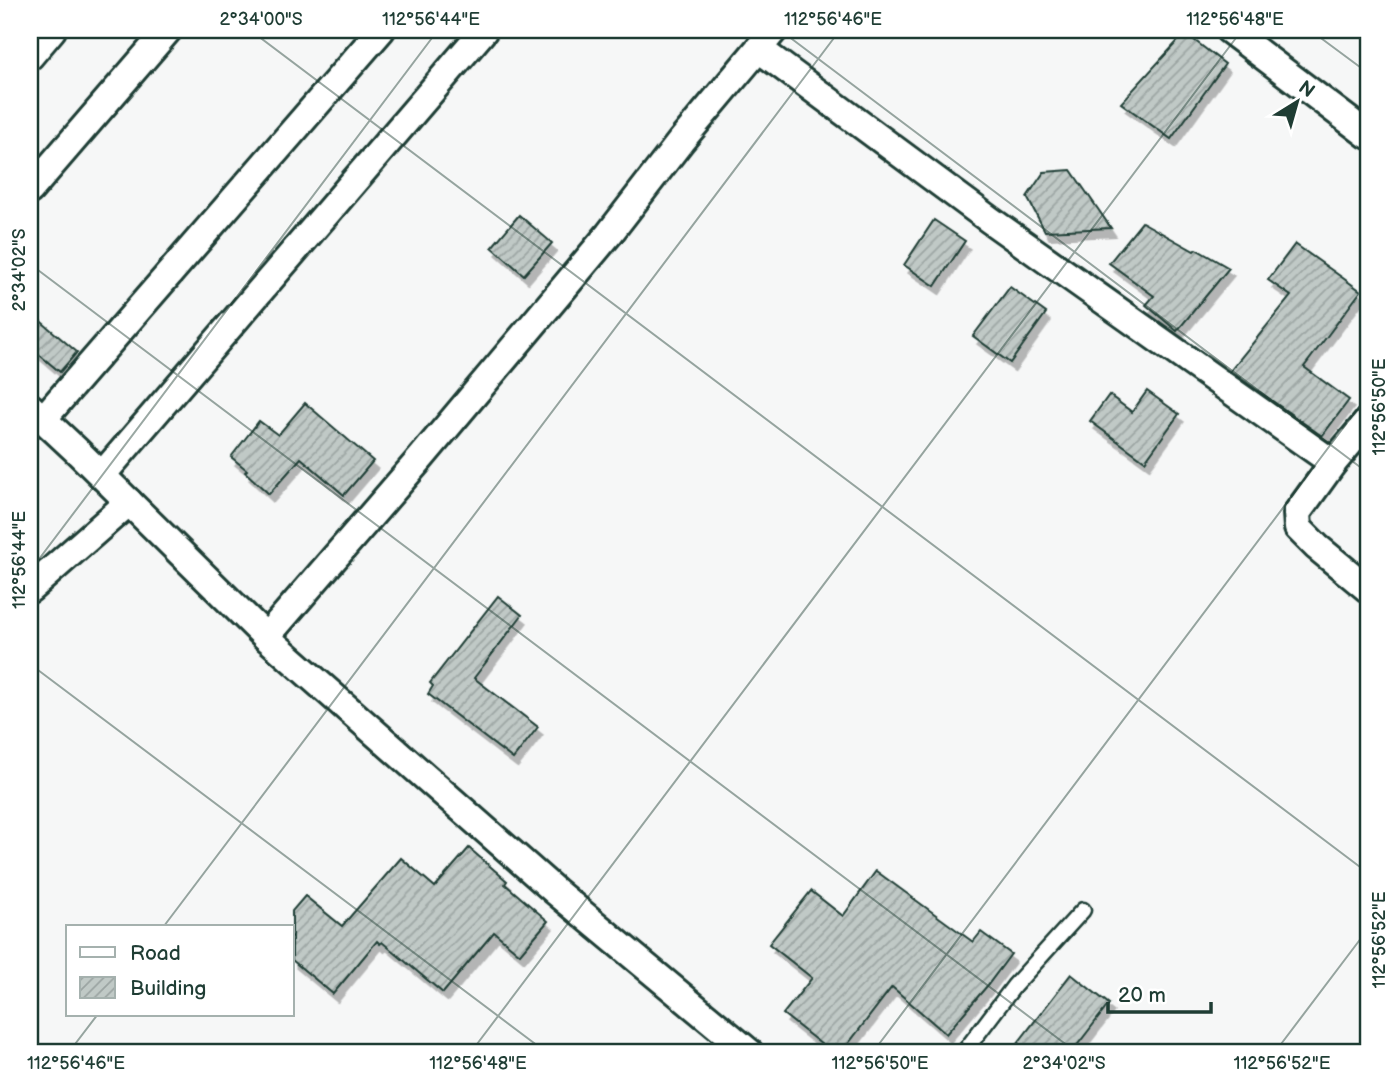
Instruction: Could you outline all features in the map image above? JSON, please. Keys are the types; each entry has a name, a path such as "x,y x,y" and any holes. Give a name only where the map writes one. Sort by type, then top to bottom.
{"street":[{"path":"30,56 52,30"},
{"path":"30,190 168,30"},
{"path":"381,30 36,413 266,637 555,891 749,1052"},
{"path":"102,475 484,30"},
{"path":"1229,30 1368,135"},
{"path":"266,637 429,449 592,254 766,39 990,220 1334,463"},
{"path":"1368,421 1297,513 1297,528 1368,589"},
{"path":"30,589 129,502"}],"lane":[{"path":"964,1052 1014,986 1083,910"}],"building":[{"path":"1185,33 1225,64 1171,139 1121,103"},
{"path":"1071,170 1111,228 1045,231 1027,197 1044,172"},
{"path":"519,215 552,243 524,275 492,247"},
{"path":"934,220 965,241 935,286 904,265"},
{"path":"1142,222 1229,268 1177,331 1146,305 1154,296 1109,263"},
{"path":"1295,244 1361,291 1304,367 1349,400 1322,436 1230,371 1291,296 1268,280"},
{"path":"1010,287 1046,313 1010,363 973,336"},
{"path":"30,312 77,352 60,372 30,347"},
{"path":"1147,391 1179,414 1145,461 1090,421 1109,395 1132,412"},
{"path":"305,403 373,461 344,495 301,458 269,494 231,457 259,421 278,435"},
{"path":"498,596 522,615 474,678 538,727 513,759 428,694 433,686 430,683"},
{"path":"469,848 548,921 520,954 494,932 443,993 382,942 380,944 377,941 333,994 294,962 292,911 305,896 342,926 401,858 435,887"},
{"path":"876,871 973,942 981,932 1011,954 946,1034 892,987 842,1052 831,1052 783,1014 812,978 769,944 811,891 843,916"},
{"path":"1071,974 1109,1004 1072,1052 1011,1052"}]}
